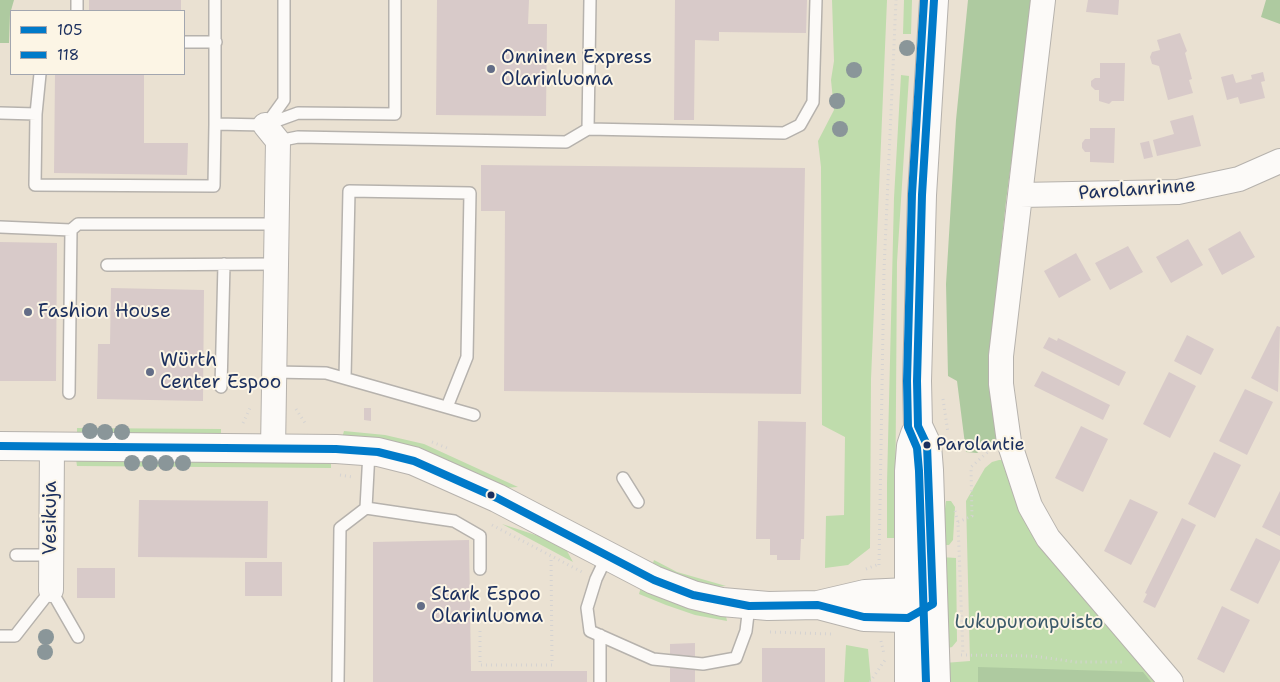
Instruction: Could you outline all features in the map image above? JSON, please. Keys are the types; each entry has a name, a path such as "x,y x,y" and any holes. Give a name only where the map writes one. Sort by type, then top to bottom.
{"main road":[{"path":"909,682 909,471 911,446 918,426 917,371 922,195 934,0"},
{"path":"918,426 927,445 936,682"},
{"path":"0,446 369,452 414,461 497,498 654,580 694,594 749,606 818,605 864,617 908,605 933,604"}],"street":[{"path":"1043,0 1029,133 1001,356 1001,384 1009,442 1015,467 1030,506 1048,538 1142,652 1171,682"},
{"path":"272,133 276,224 273,449"},
{"name":"Parolanrinne","path":"1020,195 1178,192 1240,179 1280,161"},
{"name":"Vesikuja","path":"51,590 52,446"}],"lane":[{"path":"40,75 36,114 35,185 214,186 216,0"},
{"path":"272,133 284,100 284,0"},
{"path":"272,133 298,113 395,114 395,0"},
{"path":"588,129 590,0"},
{"path":"215,124 298,137 566,142 588,129 784,133 800,124 813,102 816,0"},
{"path":"185,42 216,42"},
{"path":"0,113 36,114"},
{"path":"345,378 349,191 470,193 468,357 447,407"},
{"path":"0,228 71,230 78,224 276,224"},
{"path":"69,393 71,230"},
{"path":"221,387 224,264"},
{"path":"107,265 276,264"},
{"path":"274,372 326,373 474,415"},
{"path":"366,508 369,452"},
{"path":"623,478 638,502"},
{"path":"338,682 340,528 366,508 454,521 480,536 480,568"},
{"path":"16,555 51,555"},
{"path":"607,556 596,579 588,608 590,631 653,659 703,664 736,658 746,631 749,606"},
{"path":"0,636 15,636 51,590 78,637"},
{"path":"600,635 600,682"}],"path":[{"path":"864,570 879,564 884,270 896,0"},
{"path":"941,390 949,440"},
{"path":"430,441 454,451"},
{"path":"958,522 972,516 971,468 992,449"},
{"path":"954,506 958,522 963,655 1033,656 1076,662 1126,662 1142,652"},
{"path":"480,632 480,665 552,665 551,556"},
{"path":"870,682 885,660"}],"green space":[{"path":"0,0 14,0 10,10 9,43 0,43"},
{"path":"832,0 887,0 871,379 870,548 848,565 825,568 826,516 844,515 845,437 822,425 821,167 818,141 834,110 831,80 834,61"},
{"path":"904,0 912,0 911,34 903,34"},
{"path":"968,0 1033,0 1006,201 990,351 997,439 977,453 966,452 957,381 948,376 946,284 956,120"},
{"path":"1266,0 1280,0 1280,24 1261,17"},
{"path":"901,75 909,76 897,262 895,538 887,538 894,198"},
{"path":"77,428 221,429 221,434 77,433"},
{"path":"344,431 385,435 424,444 518,487 503,488 342,438"},
{"path":"76,459 331,461 331,468 77,466"},
{"name":"Lukupuronpuisto","path":"1006,460 1163,682 945,682 944,663 970,661 966,501 985,468 992,462"},
{"path":"946,501 951,501 955,507 953,540 949,545 940,545"},
{"path":"502,524 554,541 567,551 573,562"},
{"path":"941,557 956,558 957,641 952,647 944,649"},
{"path":"654,560 677,572 726,586 712,587 684,580 653,563"},
{"path":"641,587 683,605 726,616 727,621 695,615 666,605 639,594"},
{"path":"846,645 868,649 871,682 844,682"},
{"path":"978,667 1143,672 1151,682 978,682"}],"building":[{"path":"89,0 181,0 181,10 89,10"},
{"name":"Onninen Express Olarinluoma","path":"437,0 529,0 528,24 547,24 546,116 436,115"},
{"path":"675,0 807,0 806,33 719,32 719,41 695,40 694,120 674,120"},
{"path":"1088,0 1119,0 1118,15 1086,12"},
{"path":"1180,33 1187,51 1185,53 1192,79 1189,80 1193,93 1168,100 1159,66 1152,64 1150,57 1152,52 1160,50 1157,40"},
{"path":"1100,63 1125,63 1124,101 1112,101 1109,104 1099,101 1099,90 1095,90 1091,86 1091,81 1095,78 1100,78"},
{"path":"1263,72 1265,81 1261,82 1265,98 1240,104 1238,97 1227,100 1221,77 1233,74 1236,83 1252,79 1251,75"},
{"path":"55,75 144,75 144,143 188,143 187,175 54,173"},
{"path":"1193,115 1201,146 1157,156 1153,140 1174,134 1170,121"},
{"path":"1090,128 1115,128 1114,163 1090,162 1090,152 1085,152 1082,148 1082,143 1085,139 1090,139"},
{"path":"1149,141 1153,157 1144,159 1140,143"},
{"path":"481,165 805,168 801,394 504,391 505,211 481,211"},
{"path":"1240,231 1255,257 1222,275 1208,249"},
{"path":"1188,239 1203,265 1171,283 1156,257"},
{"name":"Fashion House","path":"0,242 57,243 56,381 0,381"},
{"path":"1128,246 1143,272 1110,290 1095,263"},
{"path":"1076,253 1091,280 1059,298 1044,271"},
{"name":"Würth Center Espoo","path":"111,288 204,290 203,401 97,399 98,344 110,344"},
{"path":"1277,326 1280,327 1278,392 1251,378"},
{"path":"1187,335 1214,349 1201,375 1174,361"},
{"path":"1049,337 1057,341 1058,338 1126,372 1119,386 1043,348"},
{"path":"1042,371 1110,405 1103,420 1034,386"},
{"path":"1169,372 1196,386 1170,438 1143,424"},
{"path":"1245,389 1273,402 1247,455 1219,441"},
{"path":"364,408 371,408 371,421 364,420"},
{"path":"758,421 806,422 804,539 801,539 800,560 777,560 777,555 770,555 770,539 756,539"},
{"path":"1081,426 1108,439 1083,492 1055,478"},
{"path":"1214,452 1241,465 1215,518 1188,504"},
{"path":"1280,491 1280,536 1262,527"},
{"path":"1130,499 1158,512 1131,565 1104,551"},
{"path":"139,500 268,501 267,558 138,557"},
{"path":"1182,518 1196,525 1155,608 1143,602 1147,594 1145,593"},
{"path":"1256,538 1280,550 1280,560 1258,604 1230,590"},
{"name":"Stark Espoo Olarinluoma","path":"469,540 471,671 587,671 587,682 373,682 373,542"},
{"path":"245,562 282,562 282,596 245,596"},
{"path":"77,568 115,568 115,598 77,598"},
{"path":"1222,606 1250,620 1224,673 1197,659"},
{"path":"695,643 695,682 670,682 670,644"},
{"path":"762,648 825,648 825,682 762,682"}],"transit line":[{"name":"118","path":"924,0 912,194 907,381 908,427 917,448 919,471 926,682"},
{"name":"105","path":"0,446 336,449 378,452 414,461 497,498 654,580 693,595 749,606 818,605 864,617 908,618 933,604 927,445 918,426 917,381 922,195 934,0"}],"place":[{"name":"Onninen Express Olarinluoma","path":"491,69"},
{"name":"Fashion House","path":"28,312"},
{"name":"Würth Center Espoo","path":"150,372"},
{"name":"Parolantie","path":"927,445"},
{"name":"Stark Espoo Olarinluoma","path":"421,606"}]}
